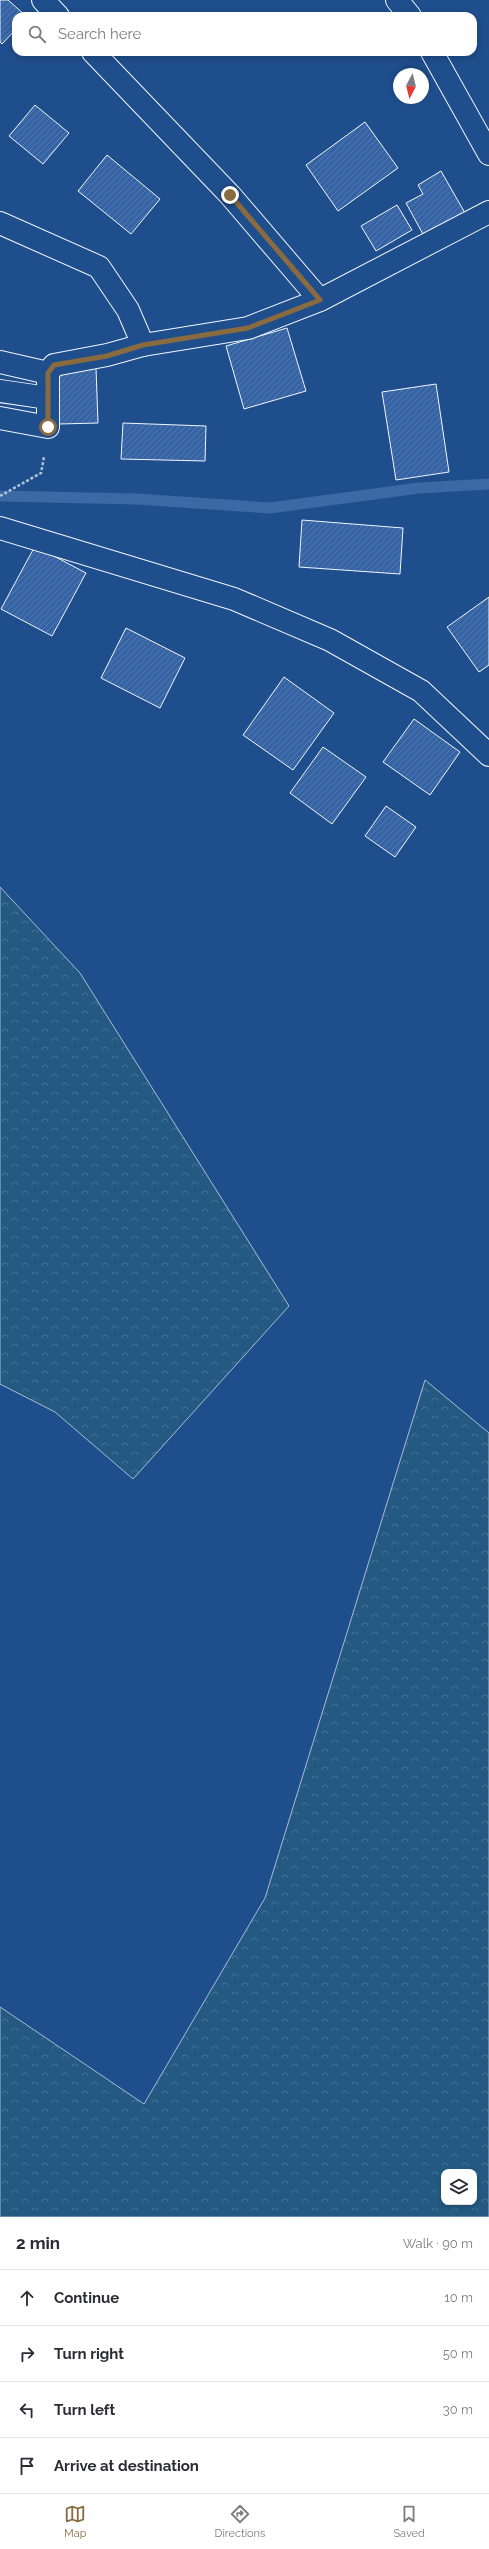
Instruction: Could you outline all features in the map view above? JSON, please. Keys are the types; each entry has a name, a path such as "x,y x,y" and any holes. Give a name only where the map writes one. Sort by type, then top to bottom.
{"street":[{"path":"43,0 54,12"},
{"path":"397,0 407,12"},
{"path":"96,56 230,195 320,300"},
{"path":"434,56 489,154"},
{"path":"0,418 48,427 48,373 54,365 107,356 143,345 248,328 320,300 489,212"},
{"path":"0,223 100,267 128,310 143,345"},
{"path":"0,362 48,373"},
{"path":"0,391 48,398"},
{"path":"0,528 234,599 330,640 421,691 489,755"}],"path":[{"path":"0,496 41,473 48,427"}],"green space":[{"path":"0,887 80,973 289,1306 133,1479 55,1412 0,1384"},
{"path":"425,1380 489,1433 489,2217 0,2217 0,2007 144,2104 265,1898"}],"building":[{"path":"0,0 8,0 22,12 12,12 12,33 2,44 0,42"},
{"path":"35,105 69,133 43,164 9,136"},
{"path":"365,122 398,168 338,211 306,165"},
{"path":"107,155 160,199 131,234 78,191"},
{"path":"441,171 465,213 424,236 406,203 423,194 418,185"},
{"path":"397,205 412,230 376,251 361,226"},
{"path":"287,328 306,391 244,409 226,346"},
{"path":"96,368 98,423 59,424 57,369"},
{"path":"436,384 449,472 396,480 382,392"},
{"path":"123,423 206,426 205,461 121,459"},
{"path":"302,520 403,528 400,574 299,567"},
{"path":"35,546 86,573 52,636 1,609"},
{"path":"489,597 489,665 479,672 447,627"},
{"path":"126,628 185,658 160,708 101,678"},
{"path":"284,677 334,713 293,770 243,735"},
{"path":"414,719 460,752 430,795 383,762"},
{"path":"323,747 366,777 332,824 290,793"},
{"path":"386,806 416,827 395,857 365,836"}],"waterway":[{"path":"0,496 137,499 270,508 419,488 489,484"}],"route":[{"path":"48,427 48,373 54,365 107,356 143,345 248,328 320,300 230,195"}]}
